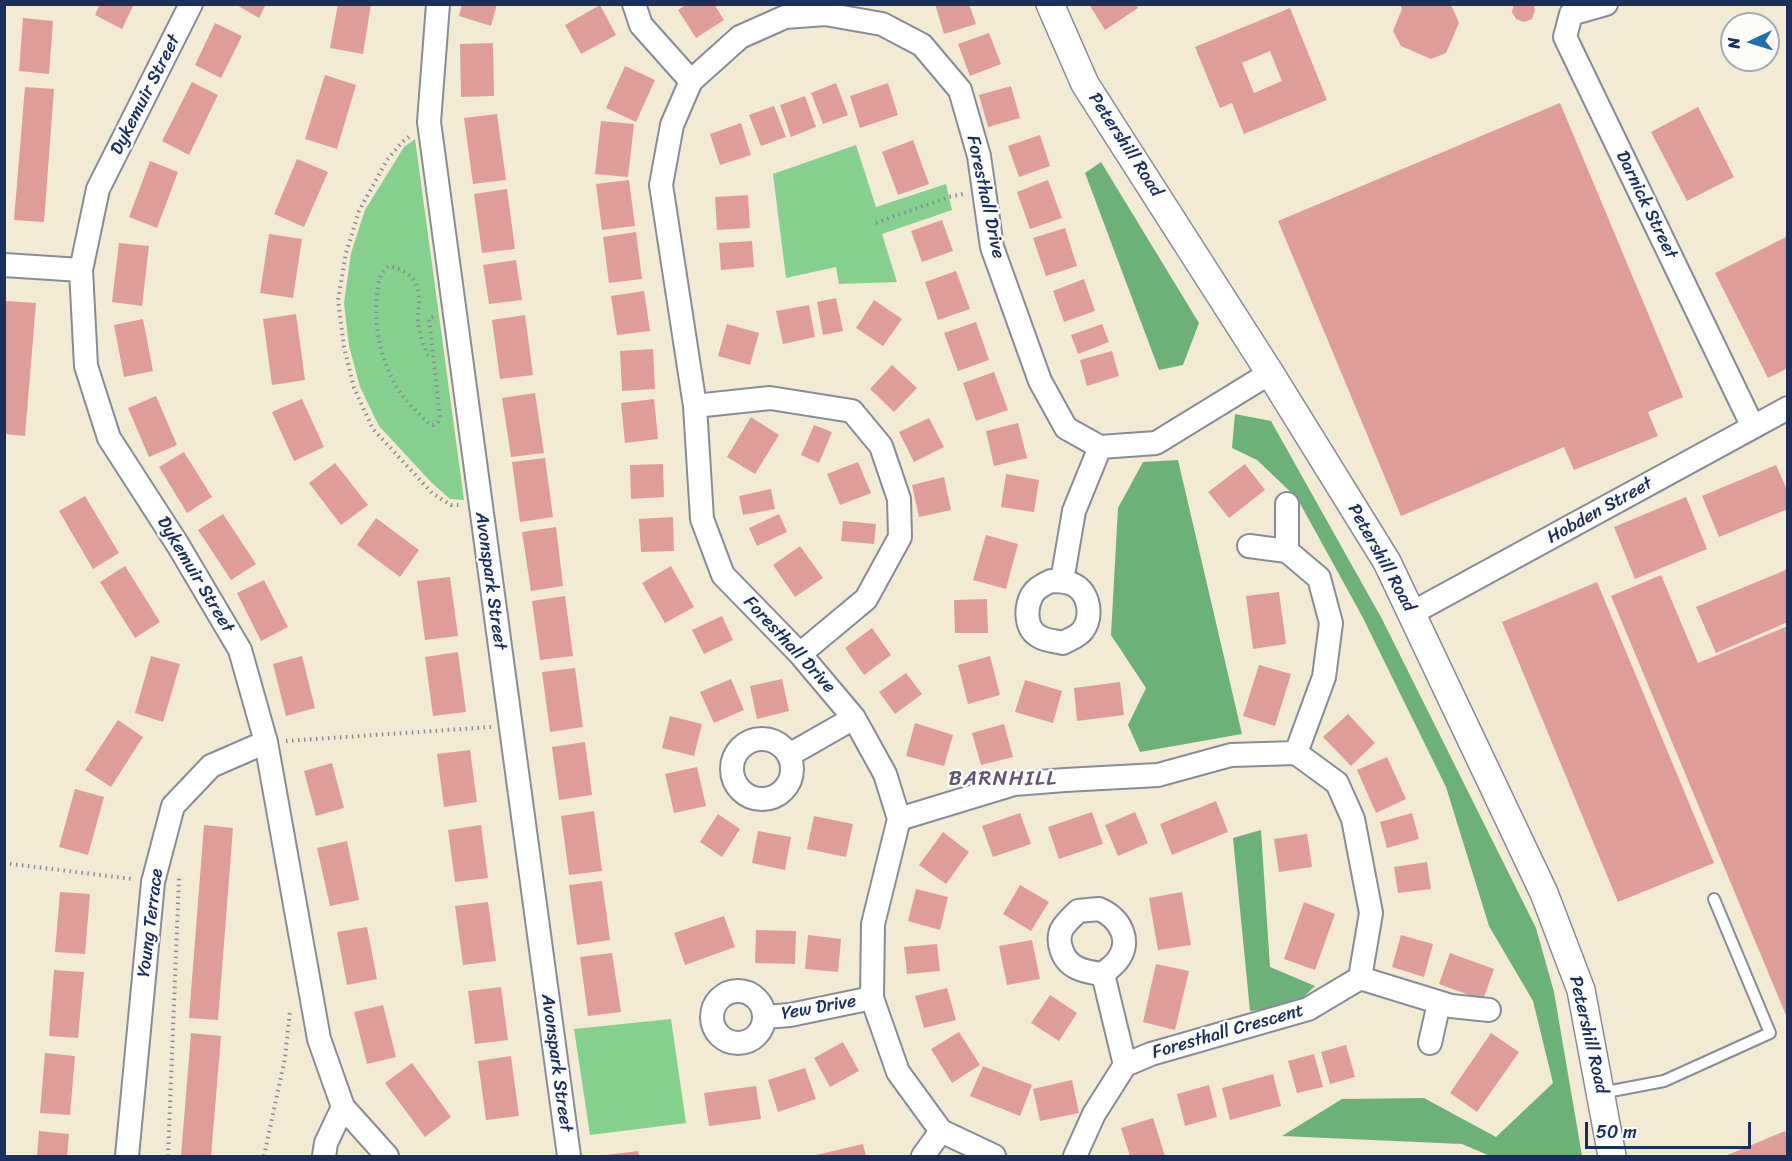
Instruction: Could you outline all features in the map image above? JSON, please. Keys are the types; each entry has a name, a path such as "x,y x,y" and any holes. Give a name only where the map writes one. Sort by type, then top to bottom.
{"street":[{"name":"Dykemuir Street","path":"191,4 98,189 81,270 86,366 109,438 178,545 240,650 266,742 319,1039 343,1107 387,1156"},
{"name":"Avonspark Street","path":"438,4 429,122 569,1156"},
{"path":"634,4 641,25 691,81"},
{"name":"Petershill Road","path":"1050,4 1085,84 1270,373 1387,562 1412,613 1544,893 1581,990 1612,1156"},
{"name":"Darnick Street","path":"1605,4 1571,14 1565,37 1754,427"},
{"name":"Foresthall Drive","path":"899,819 885,774 854,718 800,654 723,575 702,519 695,406 661,185 672,125 691,81 740,38 786,17 825,14 884,14 922,45 960,90 979,156 992,247 1040,381 1066,428 1100,447"},
{"path":"4,266 81,270"},
{"path":"1062,580 1074,511 1100,447 1156,443 1270,373"},
{"path":"695,406 770,398 852,411 882,447 899,499 900,537 866,599 800,654"},
{"name":"Hobden Street","path":"1412,613 1788,408"},
{"path":"1287,504 1287,551"},
{"path":"1249,546 1287,551 1319,578 1331,623 1324,677 1296,753"},
{"path":"789,755 854,718"},
{"name":"Young Terrace","path":"127,1156 153,882 173,806 211,766 266,742"},
{"path":"994,1156 941,1131 898,1072 872,998 873,924 899,819 1014,784 1158,775 1231,755 1296,753 1337,783 1353,819 1371,913 1360,978 1451,1006 1489,1010"},
{"path":"1075,1156 1094,1114 1125,1065 1102,974"},
{"name":"Foresthall Crescent","path":"1125,1065 1151,1054 1308,1009 1360,978"},
{"name":"Yew Drive","path":"765,1017 790,1015 872,998"},
{"path":"1430,1043 1439,1003"},
{"path":"324,1156 326,1143 343,1107"},
{"path":"923,1156 941,1131"}],"lane":[{"path":"1601,1093 1664,1081 1770,1033 1714,899"}],"path":[{"path":"402,142 387,160 359,211 346,253 338,300 344,347 354,388 373,429 432,493 451,505"},
{"path":"876,223 949,197 984,190"},
{"path":"433,356 428,355 423,347 415,280 409,273 389,266 383,270 376,300 376,317 384,359 405,400 429,424 434,425 440,417 429,318 455,314"},
{"path":"266,742 510,726"},
{"path":"4,863 153,882"},
{"path":"168,1156 179,870"},
{"path":"264,1156 285,1058 290,1000"}],"green space":[{"path":"415,139 464,500 450,499 379,426 360,387 349,346 344,303 351,253 365,210 404,147"},
{"path":"856,145 876,207 946,184 952,210 882,234 897,282 839,284 836,267 786,278 773,174"},
{"path":"1101,162 1199,323 1183,365 1159,370 1085,173"},
{"path":"1235,414 1271,421 1382,619 1536,928 1554,992 1582,1156 1490,1156 1462,1144 1282,1136 1342,1099 1424,1098 1496,1137 1553,1083 1533,1001 1489,926 1446,787 1362,616 1297,498 1257,460 1232,448"},
{"path":"1178,460 1242,734 1140,752 1128,725 1146,688 1111,635 1118,508 1143,462"},
{"path":"1261,830 1270,967 1315,986 1293,1007 1250,1011 1233,838"},
{"path":"671,1019 686,1123 590,1135 574,1029"}],"building":[{"path":"100,4 134,4 122,29 95,15"},
{"path":"235,4 266,4 259,18"},
{"path":"338,4 371,4 363,54 330,48"},
{"path":"462,4 497,4 491,26 459,16"},
{"path":"687,4 714,4 724,20 696,38 678,10"},
{"path":"935,4 969,4 976,24 944,34"},
{"path":"1089,4 1136,4 1138,8 1105,30"},
{"path":"1400,4 1447,4 1452,7 1459,23 1446,53 1431,59 1401,46 1393,31 1402,9"},
{"path":"1514,4 1533,4 1535,10 1532,19 1524,22 1516,19 1512,12"},
{"path":"600,5 616,35 581,54 565,25"},
{"path":"1290,8 1327,100 1244,134 1232,103 1220,108 1195,47","holes":["1270,51 1282,81 1254,93 1242,63"]},
{"path":"23,18 53,21 49,74 19,71"},
{"path":"215,23 242,36 221,78 195,65"},
{"path":"989,33 1001,64 970,76 958,44"},
{"path":"493,43 494,96 461,97 460,44"},
{"path":"625,66 655,80 636,122 606,108"},
{"path":"325,75 356,85 337,149 305,139"},
{"path":"192,82 218,95 189,155 162,141"},
{"path":"836,83 848,115 823,124 811,93"},
{"path":"888,83 898,115 860,128 850,96"},
{"path":"1011,86 1020,118 988,127 979,95"},
{"path":"25,87 54,89 44,222 14,220"},
{"path":"805,96 816,127 791,137 780,105"},
{"path":"1560,103 1683,397 1648,412 1658,436 1574,470 1564,447 1401,516 1278,221"},
{"path":"774,106 786,137 761,146 749,115"},
{"path":"1698,107 1734,177 1687,201 1651,132"},
{"path":"497,114 506,180 473,184 464,118"},
{"path":"601,121 634,124 628,177 595,174"},
{"path":"741,123 751,155 720,165 710,134"},
{"path":"1040,135 1050,166 1019,177 1008,146"},
{"path":"913,140 929,184 898,195 882,152"},
{"path":"297,159 328,172 304,227 274,214"},
{"path":"150,161 178,172 157,228 129,217"},
{"path":"629,180 635,226 602,230 596,184"},
{"path":"1048,180 1062,218 1030,229 1017,192"},
{"path":"507,189 515,249 482,253 474,194"},
{"path":"748,195 750,228 717,230 715,197"},
{"path":"942,220 953,251 922,262 911,231"},
{"path":"1065,228 1077,266 1046,276 1033,238"},
{"path":"636,232 642,279 609,283 603,237"},
{"path":"269,234 302,239 293,298 260,293"},
{"path":"1788,236 1788,368 1768,378 1715,273"},
{"path":"752,241 754,267 721,270 719,243"},
{"path":"119,243 149,246 142,306 112,302"},
{"path":"516,260 522,300 489,304 483,265"},
{"path":"956,271 970,309 938,320 925,282"},
{"path":"1084,279 1095,311 1064,322 1053,291"},
{"path":"644,291 650,331 617,335 611,296"},
{"path":"836,298 843,331 823,335 817,302"},
{"path":"874,300 902,319 883,346 856,328"},
{"path":"6,301 36,303 25,436 4,434"},
{"path":"809,305 815,337 783,344 776,311"},
{"path":"296,314 305,380 272,385 263,319"},
{"path":"525,315 533,375 500,379 492,320"},
{"path":"143,319 153,371 124,377 114,325"},
{"path":"976,322 989,360 958,371 944,333"},
{"path":"727,324 759,333 750,365 718,356"},
{"path":"1102,324 1109,342 1078,354 1071,335"},
{"path":"653,349 655,389 622,391 620,351"},
{"path":"1112,351 1119,376 1087,386 1080,360"},
{"path":"892,365 917,388 894,412 870,389"},
{"path":"994,372 1008,410 976,421 963,383"},
{"path":"535,393 544,453 511,457 502,398"},
{"path":"156,396 177,445 149,457 128,408"},
{"path":"302,399 324,447 294,461 272,412"},
{"path":"654,399 658,439 625,443 621,403"},
{"path":"751,417 779,435 755,474 727,457"},
{"path":"929,418 944,447 914,462 899,432"},
{"path":"1018,423 1027,458 994,466 986,431"},
{"path":"814,425 832,432 819,463 801,455"},
{"path":"184,452 212,497 187,513 159,467"},
{"path":"545,458 553,517 520,522 512,462"},
{"path":"858,462 871,493 840,505 827,474"},
{"path":"335,463 368,505 341,525 309,483"},
{"path":"663,464 664,497 631,499 630,465"},
{"path":"1245,464 1265,490 1229,518 1208,492"},
{"path":"1776,465 1788,492 1788,509 1719,537 1702,496"},
{"path":"1006,474 1039,480 1034,512 1001,507"},
{"path":"944,477 951,510 919,517 912,485"},
{"path":"771,489 775,509 743,515 739,496"},
{"path":"85,496 119,553 93,569 59,511"},
{"path":"1686,497 1707,549 1635,579 1614,527"},
{"path":"223,514 256,564 231,580 198,530"},
{"path":"779,514 787,532 757,546 749,528"},
{"path":"673,517 674,551 641,552 639,519"},
{"path":"376,518 419,550 400,577 357,545"},
{"path":"843,521 876,524 874,544 841,541"},
{"path":"556,527 563,586 531,591 522,532"},
{"path":"986,535 1018,544 1006,589 973,580"},
{"path":"800,546 823,578 795,597 773,565"},
{"path":"125,566 160,622 135,638 100,582"},
{"path":"671,566 694,607 665,623 642,583"},
{"path":"1788,569 1788,622 1716,653 1696,607"},
{"path":"1661,575 1698,663 1788,626 1788,1020 1611,596"},
{"path":"450,577 458,636 425,640 417,581"},
{"path":"264,580 288,627 261,641 237,593"},
{"path":"1597,582 1714,863 1618,902 1502,622"},
{"path":"1279,592 1286,644 1253,649 1246,596"},
{"path":"565,596 573,656 540,660 532,601"},
{"path":"987,599 988,633 955,633 954,600"},
{"path":"722,616 733,640 704,654 692,630"},
{"path":"872,628 891,655 864,675 845,648"},
{"path":"458,652 466,712 433,716 425,657"},
{"path":"151,656 180,664 163,722 135,713"},
{"path":"302,656 315,708 286,716 273,664"},
{"path":"990,656 1000,695 968,704 958,665"},
{"path":"1259,665 1291,674 1275,726 1243,716"},
{"path":"575,668 583,727 550,732 542,672"},
{"path":"906,673 922,694 895,714 879,692"},
{"path":"731,679 744,710 714,723 700,692"},
{"path":"782,679 789,711 757,719 750,686"},
{"path":"1025,680 1062,691 1053,723 1015,712"},
{"path":"1120,682 1124,715 1077,721 1074,688"},
{"path":"1348,714 1375,743 1351,766 1323,737"},
{"path":"670,716 702,724 694,756 662,748"},
{"path":"118,720 143,737 111,787 85,770"},
{"path":"915,723 953,735 944,766 906,756"},
{"path":"1004,724 1013,757 981,765 972,733"},
{"path":"585,742 592,795 559,800 552,747"},
{"path":"470,750 477,802 444,807 437,754"},
{"path":"1387,757 1406,799 1376,813 1357,770"},
{"path":"332,763 344,808 316,816 304,771"},
{"path":"697,767 706,806 674,813 665,774"},
{"path":"75,789 104,797 88,855 59,847"},
{"path":"1216,801 1228,832 1172,855 1160,824"},
{"path":"594,811 602,871 569,875 561,816"},
{"path":"1092,812 1103,844 1059,859 1048,827"},
{"path":"1135,812 1148,843 1118,856 1105,825"},
{"path":"1020,813 1031,844 993,857 982,826"},
{"path":"1412,813 1419,839 1387,848 1380,822"},
{"path":"718,814 740,829 722,857 700,842"},
{"path":"814,816 853,824 846,857 807,849"},
{"path":"204,825 233,828 218,1020 189,1018"},
{"path":"481,825 488,878 455,882 448,830"},
{"path":"758,831 791,837 785,870 752,863"},
{"path":"943,832 969,852 946,884 919,865"},
{"path":"1307,834 1312,867 1279,872 1274,839"},
{"path":"347,841 359,900 330,906 317,848"},
{"path":"1427,862 1431,889 1398,893 1394,867"},
{"path":"602,881 610,940 577,945 569,885"},
{"path":"1020,885 1049,902 1031,931 1003,914"},
{"path":"916,889 948,897 940,930 908,921"},
{"path":"60,892 90,894 85,954 55,952"},
{"path":"1182,892 1191,945 1158,950 1149,898"},
{"path":"488,902 496,961 463,965 455,906"},
{"path":"1304,902 1335,914 1315,970 1284,959"},
{"path":"724,916 735,947 685,965 674,933"},
{"path":"367,927 377,979 347,985 337,932"},
{"path":"756,930 796,931 795,964 755,963"},
{"path":"808,935 841,939 838,972 805,969"},
{"path":"1401,935 1433,944 1424,977 1392,967"},
{"path":"1032,940 1040,979 1007,985 999,946"},
{"path":"937,944 940,971 907,974 904,947"},
{"path":"612,953 621,1012 588,1016 580,957"},
{"path":"1450,953 1494,969 1483,1000 1439,984"},
{"path":"1156,964 1189,971 1175,1030 1143,1022"},
{"path":"54,970 84,972 78,1038 49,1036"},
{"path":"501,987 508,1040 475,1044 468,991"},
{"path":"947,988 956,1020 924,1028 915,996"},
{"path":"1050,995 1077,1013 1059,1041 1031,1023"},
{"path":"383,1005 396,1057 367,1064 354,1012"},
{"path":"959,1032 980,1065 952,1083 931,1049"},
{"path":"191,1033 221,1036 211,1156 181,1156"},
{"path":"1491,1033 1519,1052 1477,1112 1450,1093"},
{"path":"843,1042 859,1071 830,1087 814,1058"},
{"path":"1346,1045 1355,1077 1330,1084 1321,1052"},
{"path":"45,1053 75,1056 70,1115 40,1113"},
{"path":"1314,1054 1323,1087 1297,1093 1288,1061"},
{"path":"511,1056 519,1116 486,1120 478,1061"},
{"path":"412,1063 451,1117 425,1137 385,1083"},
{"path":"983,1066 1032,1085 1020,1116 970,1096"},
{"path":"805,1068 816,1099 778,1112 768,1080"},
{"path":"1273,1074 1281,1106 1230,1120 1222,1088"},
{"path":"1072,1080 1079,1113 1040,1121 1033,1089"},
{"path":"1209,1085 1217,1117 1185,1126 1177,1094"},
{"path":"756,1086 761,1119 709,1126 704,1093"},
{"path":"1153,1118 1165,1156 1130,1156 1121,1128"},
{"path":"39,1131 69,1134 67,1156 37,1156"},
{"path":"1785,1131 1788,1139 1788,1156 1725,1156"},
{"path":"863,1144 866,1156 812,1156"},
{"path":"638,1151 639,1156 606,1156 606,1155"}],"district":[{"name":"BARNHILL","path":"1003,780"}]}
